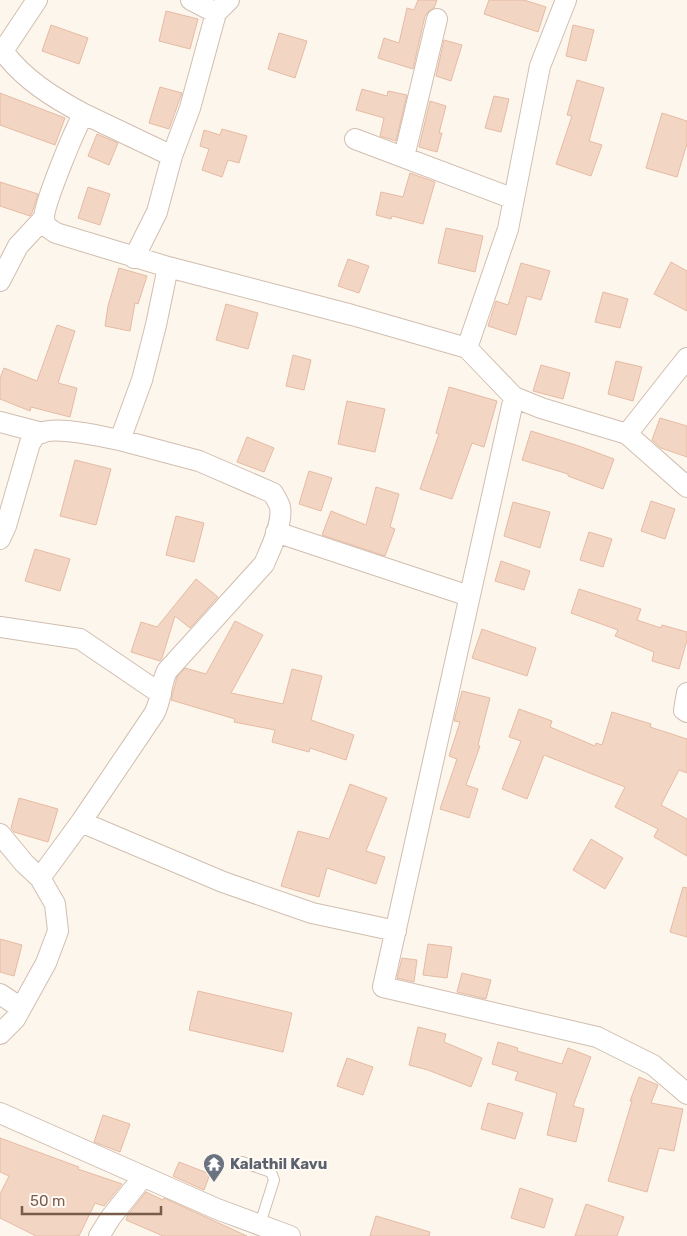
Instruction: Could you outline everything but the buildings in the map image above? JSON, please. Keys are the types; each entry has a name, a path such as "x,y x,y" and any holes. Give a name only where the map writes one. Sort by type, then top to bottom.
{"street":[{"path":"37,0 2,52 26,76 64,104 172,156"},
{"path":"134,258 158,212 172,156 223,7 192,0"},
{"path":"468,348 508,229 540,66 566,0"},
{"path":"404,157 437,19"},
{"path":"0,281 18,246 44,218 47,204 84,114"},
{"path":"355,138 514,199"},
{"path":"44,218 47,226 56,233 134,258 352,315 468,348 514,397 541,408 627,434 687,486"},
{"path":"120,440 142,380 168,267"},
{"path":"627,434 687,358"},
{"path":"514,397 384,987 597,1037 653,1065 687,1094"},
{"path":"0,422 42,433"},
{"path":"0,539 6,526 30,443 35,436 42,433 64,431 120,440 199,461 272,493 280,508 273,544 264,564 167,671 161,686 159,704 154,714 81,822 40,878"},
{"path":"276,532 469,596"},
{"path":"0,627 80,640 161,694"},
{"path":"687,693 684,710 687,712"},
{"path":"81,822 232,885 312,913 396,931"},
{"path":"0,834 24,863 40,878 55,904 58,931 46,963 15,1019 0,1034"},
{"path":"0,994 21,1008"},
{"path":"0,1113 217,1209 290,1236"},
{"path":"99,1236 144,1177"}],"lane":[{"path":"242,1162 271,1172 274,1180 260,1224"}],"place":[{"name":"Kalathil Kavu","path":"214,1183"}]}
